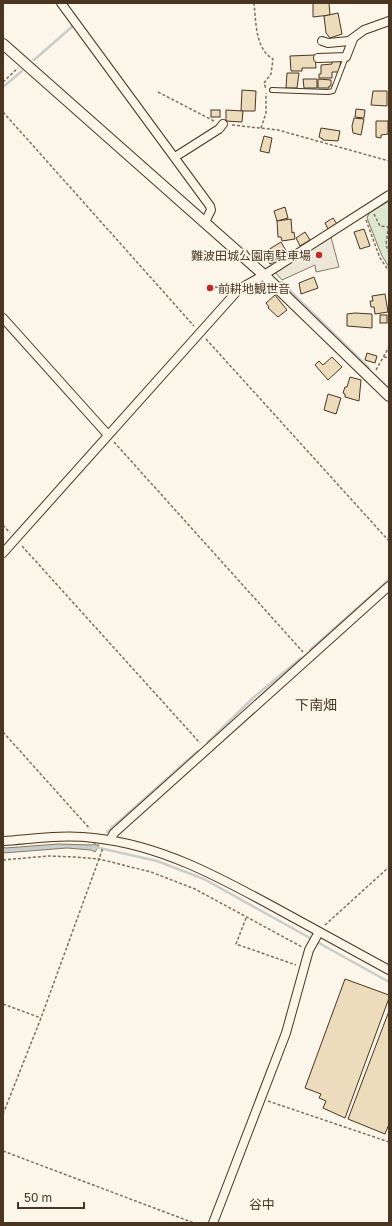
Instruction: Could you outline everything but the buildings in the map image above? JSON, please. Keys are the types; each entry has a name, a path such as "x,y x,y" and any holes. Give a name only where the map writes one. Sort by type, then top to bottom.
{"street":[{"path":"61,3 210,206 211,210 205,222"},
{"path":"322,41 328,43 345,42 364,30 389,21"},
{"path":"318,58 346,57 353,38"},
{"path":"3,44 264,275 389,396"},
{"path":"175,157 219,129 223,124"},
{"path":"3,553 239,289 264,275 389,195"},
{"path":"3,318 108,435"},
{"path":"108,840 389,586"},
{"path":"3,842 59,837 92,837 147,849 191,864 389,970"},
{"path":"213,1223 286,1033 304,967 310,949 318,933"}],"lane":[{"path":"272,90 332,91 346,57"}],"path":[{"path":"254,3 258,35 263,48 273,59 271,74 264,83 267,97 266,114 261,128"},
{"path":"3,82 24,62"},
{"path":"158,92 223,124 278,130 389,161"},
{"path":"3,112 389,541"},
{"path":"370,207 380,226 389,227"},
{"path":"363,212 380,258 389,271"},
{"path":"389,222 386,245 389,253"},
{"path":"212,288 239,289"},
{"path":"371,379 389,347"},
{"path":"384,357 389,358"},
{"path":"108,435 308,658"},
{"path":"3,525 207,750"},
{"path":"3,732 92,832 92,837"},
{"path":"3,1114 41,1018 99,859 108,840"},
{"path":"3,860 48,856 99,859 173,879 310,949"},
{"path":"318,933 389,867"},
{"path":"246,917 236,944 304,967"},
{"path":"3,1004 41,1018"},
{"path":"261,1099 389,1142"},
{"path":"3,1151 194,1223"}],"green space":[{"path":"389,201 389,267 382,256 367,218 369,213"}],"shaded area":[{"name":"難波田城公園南駐車場","path":"331,237 339,267 316,272 315,265 282,280 275,272"},
{"path":"95,843 95,845 99,845 95,852 91,850 67,848 3,853 3,847 58,844 92,845"}],"waterway":[{"path":"34,60 74,25"},
{"path":"3,87 22,71"},
{"path":"281,282 369,368"},
{"path":"310,650 389,580"},
{"path":"208,742 254,697 301,658"},
{"path":"107,832 198,751"},
{"path":"95,847 157,861 204,879 389,982"}],"place":[{"name":"難波田城公園南駐車場","path":"319,255"},
{"name":"前耕地観世音","path":"210,288"}],"district":[{"name":"下南畑","path":"316,704"},
{"name":"谷中","path":"262,1204"}]}
